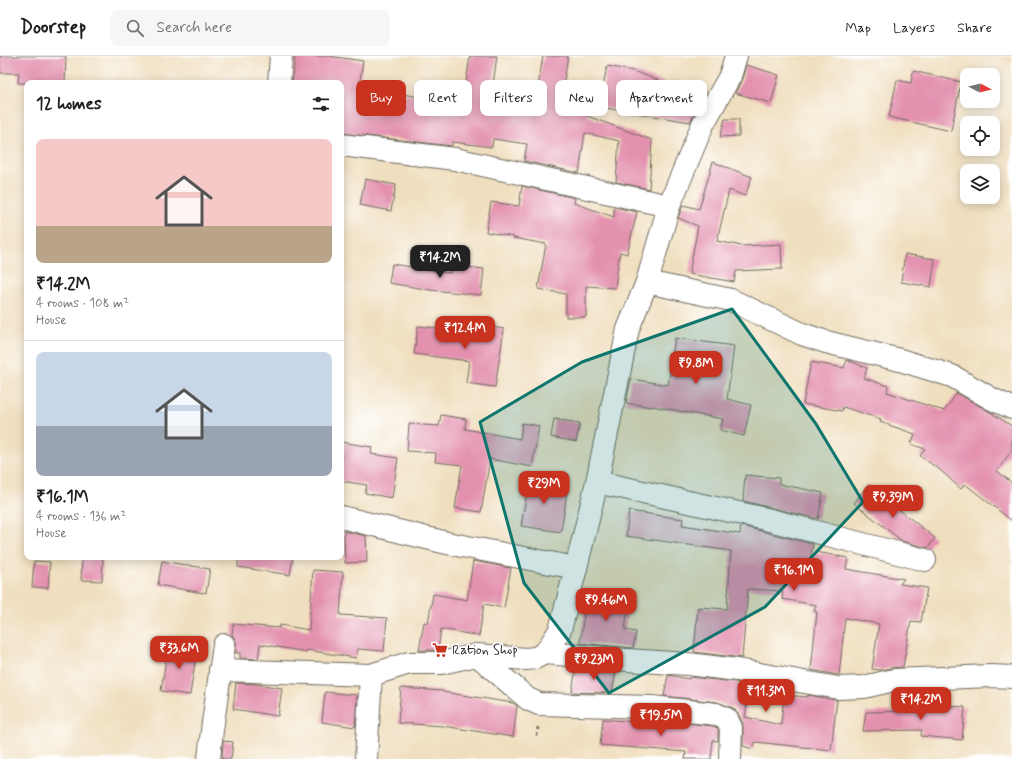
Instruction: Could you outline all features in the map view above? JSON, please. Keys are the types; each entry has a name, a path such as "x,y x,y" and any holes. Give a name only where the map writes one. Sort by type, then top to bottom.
{"street":[{"path":"279,80 281,56"},
{"path":"220,670 371,675 409,663 442,663 477,655 526,659 535,658 544,653 560,630 597,482 628,329 647,282 668,206 703,124 730,76 736,56"},
{"path":"344,145 455,159 668,206"},
{"path":"647,282 731,300 802,334 826,342 900,360 952,376 992,399 1012,408"},
{"path":"597,482 766,519 925,560"},
{"path":"344,518 447,543 576,568"},
{"path":"209,759 224,645"},
{"path":"544,653 688,664 737,670 838,688 864,687 894,680 991,676 1012,677"},
{"path":"477,655 528,699 539,704 652,707 716,714 727,719 731,728 730,759"},
{"path":"366,759 371,675"}],"highlighted area":[{"path":"732,309 816,424 863,502 765,607 609,693 524,583 480,422 582,362"}],"building":[{"path":"0,56 66,56 65,80 24,80 24,83 18,83 19,73 0,73"},
{"path":"295,56 329,56 363,61 360,80 356,80 356,116 406,116 406,95 414,96 414,116 472,116 472,80 466,80 470,56 497,56 494,80 480,80 480,116 547,116 547,80 539,80 543,56 568,56 564,80 555,80 555,116 587,116 652,140 649,189 616,182 619,141 585,133 579,173 524,161 527,144 493,139 492,147 452,142 452,146 344,133 344,80 292,80"},
{"path":"746,65 779,75 771,103 735,93 742,80"},
{"path":"607,66 633,71 658,80 616,80 616,110 608,108 608,80 604,80"},
{"path":"913,71 960,82 951,131 889,117 897,80 911,83"},
{"path":"654,116 693,116 690,122"},
{"path":"725,119 739,119 739,136 720,137"},
{"path":"713,162 752,177 745,196 729,190 717,241 742,246 781,244 782,269 736,271 734,282 689,274 698,226 678,218 683,205 699,209"},
{"path":"365,179 396,185 391,211 360,205"},
{"path":"522,186 575,198 574,203 614,217 614,207 637,212 627,254 620,252 615,288 586,286 586,317 566,317 566,294 538,289 546,244 486,232 491,202 519,206"},
{"path":"905,254 935,259 931,287 901,282"},
{"path":"392,264 450,273 451,265 484,269 481,295 431,290 389,283"},
{"path":"475,324 504,329 495,387 466,383 469,361 414,354 418,326 474,332"},
{"path":"675,338 734,346 727,399 751,405 744,436 720,430 723,419 652,406 626,403 631,379 668,385"},
{"path":"847,360 867,368 864,378 888,386 887,392 944,411 957,393 1012,426 1012,450 997,471 1012,483 1012,521 965,484 961,489 940,470 920,456 925,449 911,444 915,434 880,422 881,419 843,407 842,411 803,404 811,362 844,368"},
{"path":"441,415 466,419 465,429 520,439 522,423 539,426 532,467 490,459 481,512 455,508 462,465 435,462 436,453 407,451 409,424 439,426"},
{"path":"554,419 580,423 576,442 551,437"},
{"path":"344,442 372,447 371,454 398,458 392,498 365,493 367,485 344,481"},
{"path":"530,475 558,479 556,491 567,492 561,532 521,526"},
{"path":"745,475 779,478 779,484 823,493 818,519 743,501"},
{"path":"868,485 935,538 928,548 902,541 854,503"},
{"path":"629,511 683,519 682,525 740,534 741,526 813,544 810,560 816,552 848,558 846,569 904,579 900,584 927,588 921,622 911,621 903,667 881,670 872,669 879,624 845,618 839,675 811,670 817,612 814,611 816,605 782,599 783,591 748,589 742,658 694,652 698,607 727,609 731,551 626,536"},
{"path":"344,531 366,536 367,562 345,563"},
{"path":"82,560 103,560 102,581 81,580"},
{"path":"238,560 292,560 290,575 238,567"},
{"path":"34,561 50,562 48,588 32,587"},
{"path":"162,561 210,569 206,593 158,585"},
{"path":"473,561 511,568 504,608 484,604 479,636 441,629 438,650 419,650 424,622 428,623 433,594 467,600"},
{"path":"313,570 343,572 340,615 387,618 384,651 358,649 356,658 307,650 306,652 260,644 258,659 240,658 240,653 236,653 236,641 232,635 233,624 279,628 280,625 309,630"},
{"path":"587,593 629,599 625,630 636,632 633,648 580,643"},
{"path":"168,645 197,649 190,695 161,691"},
{"path":"576,668 616,672 612,693 572,692"},
{"path":"668,675 689,679 690,677 735,682 750,686 745,717 781,725 784,695 808,697 808,695 837,700 831,750 755,742 753,749 743,746 743,723 733,708 717,702 664,696"},
{"path":"236,683 282,688 278,716 233,709"},
{"path":"401,688 443,691 513,703 517,706 513,737 443,726 398,723"},
{"path":"325,692 357,695 355,727 322,722"},
{"path":"924,704 965,707 962,740 921,736 922,730 863,731 866,712 924,711"},
{"path":"603,719 659,724 659,720 713,726 718,728 718,741 713,740 711,759 685,759 686,752 600,745"},
{"path":"223,741 233,742 231,759 222,759"}],"place":[{"name":"Ration Shop","path":"440,650"}]}
